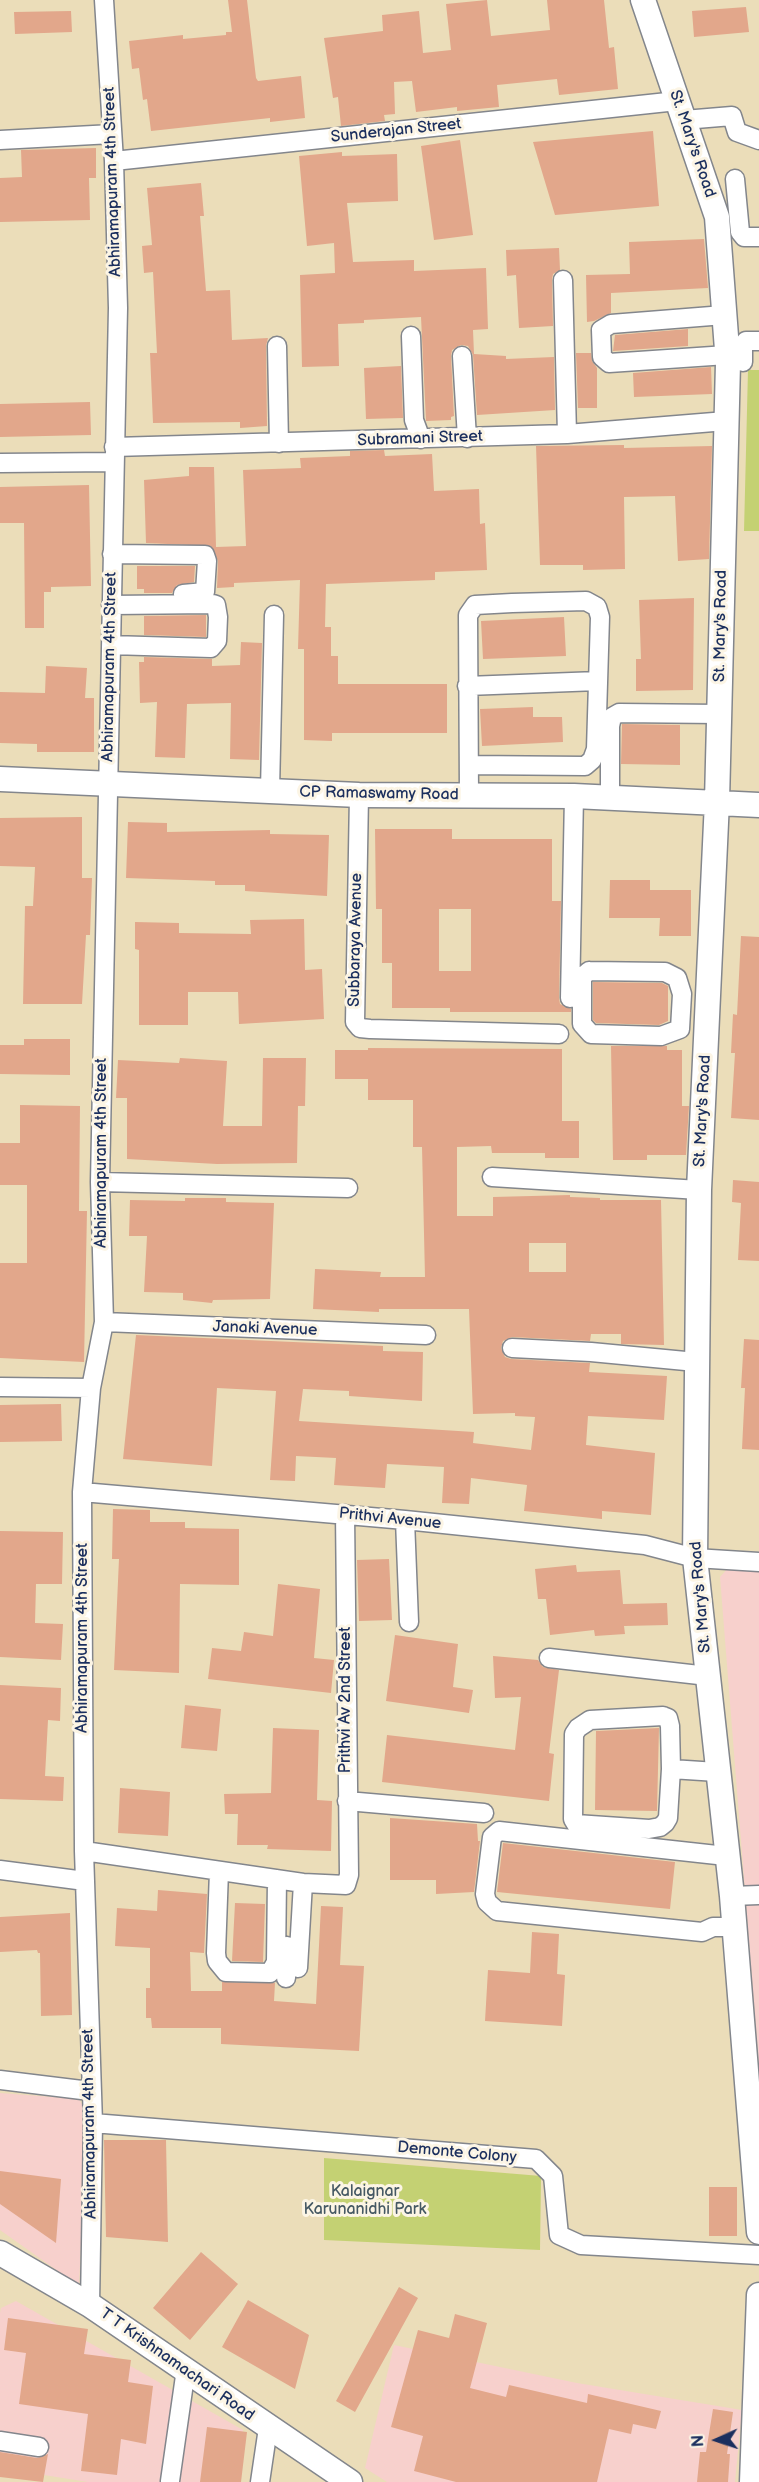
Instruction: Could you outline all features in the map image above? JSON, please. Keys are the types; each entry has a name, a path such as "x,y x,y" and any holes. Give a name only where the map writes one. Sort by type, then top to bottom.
{"main road":[{"name":"St. Mary's Road","path":"643,0 717,217 724,315 739,360 726,421 717,801 699,1190 695,1558 735,1927 757,2177 759,2232"},
{"name":"CP Ramaswamy Road","path":"0,779 359,795 574,796 717,801 759,805"},
{"name":"T T Krishnamachari Road","path":"0,2253 90,2306 350,2482"},
{"path":"752,2482 759,2295"}],"street":[{"name":"Abhiramapuram 4th Street","path":"90,2306 93,2123 90,2091 84,1851 82,1492 91,1388 104,1322 100,1182 118,308 114,161 104,0"},
{"name":"Sunderajan Street","path":"114,161 680,111 732,116 737,132 759,141"},
{"path":"0,140 112,134"},
{"path":"735,179 740,232 744,237 759,237"},
{"path":"563,280 567,434"},
{"path":"724,315 611,324 601,330 602,357 609,363 739,360 742,345 746,341 759,341"},
{"path":"411,336 414,420 421,439"},
{"path":"277,346 279,443"},
{"path":"462,356 467,438"},
{"name":"Subramani Street","path":"0,463 279,443 567,434 726,421"},
{"path":"112,554 205,555 207,558 207,588 201,594 112,600"},
{"path":"111,645 211,648 217,641 218,616 216,606 213,604 112,600"},
{"path":"469,765 585,766 592,760 597,749 600,617 597,607 586,601 475,605 468,615 469,796"},
{"path":"270,790 274,615"},
{"path":"467,686 598,681"},
{"path":"610,797 612,717 619,713 719,714"},
{"name":"Subbaraya Avenue","path":"359,795 356,1022 360,1028 559,1034"},
{"path":"570,1009 574,796"},
{"path":"680,1029 682,994 677,978 665,972 589,971 582,977 582,1024 591,1034 661,1036 680,1029 707,1028"},
{"path":"682,994 708,998"},
{"path":"492,1177 699,1190"},
{"path":"100,1182 348,1188"},
{"name":"Janaki Avenue","path":"104,1322 426,1335"},
{"path":"512,1348 591,1352 696,1362"},
{"path":"0,1388 91,1388"},
{"name":"Prithvi Avenue","path":"82,1492 405,1520 645,1545 695,1558 759,1562"},
{"name":"Prithvi Av 2nd Street","path":"290,1881 346,1885 349,1875 345,1514"},
{"path":"405,1520 409,1622"},
{"path":"549,1658 708,1676"},
{"path":"663,1716 668,1718 671,1769 668,1818 660,1827 583,1826 573,1820 574,1734 578,1728 590,1720 663,1716"},
{"path":"671,1769 717,1772"},
{"path":"347,1801 484,1813"},
{"path":"726,1856 499,1831 492,1837 485,1894 487,1902 497,1911 616,1926 702,1932 713,1927 735,1927"},
{"path":"84,1851 290,1881"},
{"path":"0,1870 85,1881"},
{"path":"219,1871 216,1953 217,1961 226,1972 270,1973 276,1962 290,1881"},
{"path":"290,1881 292,1976"},
{"path":"732,1896 759,1895"},
{"path":"0,2080 90,2091"},
{"name":"Demonte Colony","path":"93,2123 536,2159 553,2176 559,2235 581,2245 759,2255"},
{"path":"170,2481 186,2369"},
{"path":"260,2482 268,2428"},
{"path":"0,2441 39,2446"}],"shaded area":[{"path":"730,1566 759,1567 759,2067 720,1577"},
{"path":"0,2093 79,2099 87,2114 79,2286 0,2230"},
{"path":"16,2301 243,2430 233,2482 88,2482 0,2468 0,2313 1,2308"},
{"path":"394,2345 577,2383 742,2410 735,2482 387,2482 365,2468"}],"green space":[{"path":"748,370 759,370 759,531 744,531"},
{"name":"Kalaignar Karunanidhi Park","path":"324,2158 541,2176 540,2250 324,2240"}],"building":[{"path":"228,0 247,0 258,81 301,76 305,118 270,122 270,118 151,131 147,99 143,100 139,68 132,69 129,41 183,35 183,39 226,35 226,32 232,32"},
{"path":"487,0 491,36 550,30 547,0 604,0 609,48 614,47 618,89 559,95 557,79 497,85 499,107 457,111 457,107 416,112 412,81 394,82 395,114 384,115 385,121 341,126 338,97 333,98 324,38 383,31 382,15 419,11 423,53 451,50 446,4"},
{"path":"746,7 749,32 694,37 692,11"},
{"path":"71,11 72,32 15,34 14,12"},
{"path":"653,131 659,206 555,215 533,142"},
{"path":"460,140 473,235 434,240 421,146"},
{"path":"96,148 96,178 89,178 90,220 0,222 0,178 22,177 21,150"},
{"path":"342,152 342,156 397,154 398,201 347,203 353,262 414,260 414,271 486,268 488,329 473,330 474,354 506,356 506,359 554,357 555,410 477,415 473,355 468,346 461,345 452,350 451,356 454,416 451,420 426,421 421,317 364,320 364,323 338,324 339,366 302,367 300,275 335,273 334,243 307,246 299,156"},
{"path":"201,183 204,216 200,216 206,291 230,290 232,340 268,338 266,346 267,426 240,428 240,422 153,423 150,353 157,353 153,272 144,273 142,246 152,245 147,188"},
{"path":"704,239 708,288 611,293 611,313 587,322 586,275 630,274 629,242"},
{"path":"559,248 560,270 553,274 552,280 553,326 519,328 516,275 507,276 506,250"},
{"path":"688,329 688,346 613,351 615,335"},
{"path":"576,353 591,353 592,361 597,368 597,408 578,408"},
{"path":"401,366 403,418 366,419 364,368"},
{"path":"711,367 712,394 634,397 633,373"},
{"path":"90,402 91,435 0,437 0,404"},
{"path":"624,445 624,448 712,446 709,559 678,561 675,496 624,497 625,569 583,570 583,565 540,565 536,446"},
{"path":"384,450 385,456 432,454 434,491 479,489 480,524 485,523 487,570 435,572 435,580 326,584 325,627 331,627 331,656 338,656 338,684 447,684 447,733 332,733 332,741 304,740 304,649 298,649 300,580 234,583 234,587 217,588 218,561 211,546 146,543 144,480 189,476 189,467 214,467 216,547 246,546 243,470 301,468 300,458 350,456 350,451"},
{"path":"89,485 91,586 51,587 51,592 44,592 44,628 25,628 24,523 0,523 0,487"},
{"path":"137,566 195,566 194,582 177,585 172,593 144,593 144,589 137,589"},
{"path":"694,598 693,690 636,691 636,659 641,659 639,600"},
{"path":"206,615 206,637 144,635 144,616"},
{"path":"564,617 566,656 483,659 481,621"},
{"path":"241,642 262,643 259,760 230,759 231,703 187,704 185,758 155,757 157,702 140,703 139,662 144,662 144,657 212,659 212,666 240,665"},
{"path":"46,666 87,668 85,698 94,698 94,752 37,752 37,744 0,743 0,692 45,693"},
{"path":"533,707 533,717 562,717 563,742 482,746 480,709"},
{"path":"622,724 680,725 680,765 621,764"},
{"path":"82,817 82,878 92,878 90,935 86,935 82,1004 23,1004 25,906 33,906 35,867 0,866 0,818"},
{"path":"128,822 167,823 167,832 270,830 270,834 329,835 327,896 245,891 245,885 215,885 215,881 126,878"},
{"path":"375,829 452,829 452,839 552,839 552,901 561,901 559,998 560,1004 571,1009 571,1012 450,1012 450,1008 392,1008 392,963 382,963 382,909 376,909","holes":["439,909 471,909 471,971 439,971"]},
{"path":"610,880 650,880 650,890 691,890 691,936 659,936 660,918 609,918"},
{"path":"304,919 305,970 322,969 324,1019 239,1024 238,992 188,992 188,1025 139,1025 139,950 135,949 135,922 179,923 179,933 251,934 250,920"},
{"path":"741,936 759,937 759,1120 731,1118 735,1053 731,1053 733,1014 737,1015"},
{"path":"593,982 662,983 668,986 668,1021 659,1025 596,1023 593,1020"},
{"path":"24,1039 70,1039 70,1075 0,1074 0,1045 24,1045"},
{"path":"611,1046 667,1046 667,1050 682,1050 682,1106 689,1106 686,1155 647,1155 647,1160 613,1160"},
{"path":"368,1048 562,1049 562,1121 579,1121 579,1158 545,1158 545,1153 492,1153 491,1146 457,1147 457,1216 493,1216 493,1197 570,1195 570,1197 600,1198 600,1200 661,1200 664,1345 621,1344 621,1334 591,1334 590,1341 512,1337 503,1341 501,1348 505,1357 511,1359 590,1363 589,1372 667,1376 664,1420 588,1416 586,1445 655,1453 651,1515 602,1511 602,1519 524,1511 527,1485 471,1478 469,1504 442,1503 444,1467 387,1464 385,1488 334,1485 336,1458 296,1456 295,1481 270,1480 276,1391 217,1388 212,1466 123,1459 136,1335 383,1346 383,1351 423,1352 422,1401 349,1396 349,1391 303,1389 299,1421 474,1432 473,1443 531,1450 535,1417 515,1416 515,1413 473,1414 469,1309 379,1309 379,1312 313,1309 315,1269 381,1272 380,1277 425,1277 422,1147 413,1147 413,1100 368,1100 368,1079 335,1079 335,1050 368,1050","holes":["529,1243 566,1243 566,1272 529,1272"]},
{"path":"180,1058 227,1061 223,1126 262,1126 263,1058 306,1058 305,1106 298,1106 297,1163 217,1164 127,1159 127,1098 116,1098 118,1060 179,1063"},
{"path":"20,1105 80,1106 79,1211 87,1211 84,1362 0,1358 0,1263 27,1263 27,1185 0,1185 0,1143 20,1143"},
{"path":"733,1180 759,1182 759,1261 738,1260 741,1203 732,1202"},
{"path":"185,1198 226,1198 226,1202 274,1203 270,1299 213,1300 212,1303 183,1300 183,1293 144,1292 147,1236 129,1236 130,1200 185,1201"},
{"path":"744,1339 759,1340 759,1450 742,1449 745,1388 741,1388"},
{"path":"61,1404 62,1441 0,1442 0,1405"},
{"path":"113,1509 150,1510 150,1522 185,1522 185,1528 239,1529 239,1585 180,1584 179,1673 114,1670 119,1559 112,1559"},
{"path":"0,1531 63,1532 62,1584 36,1584 35,1623 63,1624 61,1660 0,1657"},
{"path":"389,1559 392,1620 359,1621 357,1560"},
{"path":"576,1565 577,1572 620,1570 623,1604 667,1603 668,1625 624,1626 625,1634 595,1636 594,1630 550,1635 546,1599 538,1599 535,1569"},
{"path":"278,1584 320,1589 314,1658 334,1660 331,1693 208,1679 212,1648 241,1651 244,1632 273,1636"},
{"path":"395,1635 458,1644 453,1687 473,1690 469,1713 386,1701"},
{"path":"493,1656 538,1660 543,1667 559,1670 549,1753 554,1754 549,1801 382,1782 387,1735 515,1750 521,1697 495,1698"},
{"path":"0,1685 61,1688 60,1721 48,1720 45,1776 64,1777 63,1801 0,1799"},
{"path":"185,1705 221,1709 217,1751 181,1748"},
{"path":"273,1728 319,1730 317,1800 332,1801 331,1851 267,1849 268,1845 237,1845 238,1814 225,1814 224,1794 271,1793"},
{"path":"659,1728 657,1811 595,1810 596,1731"},
{"path":"120,1788 170,1792 168,1836 118,1833"},
{"path":"390,1818 477,1824 478,1841 480,1841 474,1892 436,1894 436,1880 390,1880"},
{"path":"503,1843 675,1862 670,1909 497,1892"},
{"path":"158,1890 207,1894 204,1953 190,1952 191,1991 222,1991 222,1982 275,1983 274,2001 316,2004 321,1906 343,1907 340,1965 364,1966 359,2051 221,2044 221,2028 152,2028 151,2018 146,2018 146,1988 150,1988 150,1948 115,1946 117,1908 157,1911"},
{"path":"235,1903 265,1904 263,1962 232,1961"},
{"path":"70,1913 72,2015 41,2016 40,1953 37,1950 0,1952 0,1917"},
{"path":"532,1932 559,1934 557,1974 565,1975 562,2026 485,2021 488,1970 530,1973"},
{"path":"104,2140 166,2140 168,2242 106,2237"},
{"path":"0,2171 61,2179 56,2243 0,2204"},
{"path":"709,2187 737,2187 737,2236 709,2236"},
{"path":"201,2252 238,2284 190,2340 153,2308"},
{"path":"399,2287 418,2298 355,2412 336,2401"},
{"path":"248,2300 309,2335 295,2389 222,2347"},
{"path":"455,2314 487,2323 470,2388 506,2397 509,2385 587,2403 588,2394 661,2411 656,2429 633,2424 631,2434 609,2429 597,2482 456,2482 414,2471 423,2436 391,2427 418,2330 449,2338"},
{"path":"8,2318 88,2329 84,2354 131,2360 128,2382 153,2386 146,2444 121,2439 117,2475 81,2471 88,2414 19,2404 26,2353 4,2350"},
{"path":"713,2409 733,2412 727,2454 730,2454 728,2482 697,2482 700,2452 706,2452"},
{"path":"207,2427 247,2432 241,2482 200,2482"},
{"path":"0,2452 37,2458 48,2454 43,2482 0,2477"}]}
